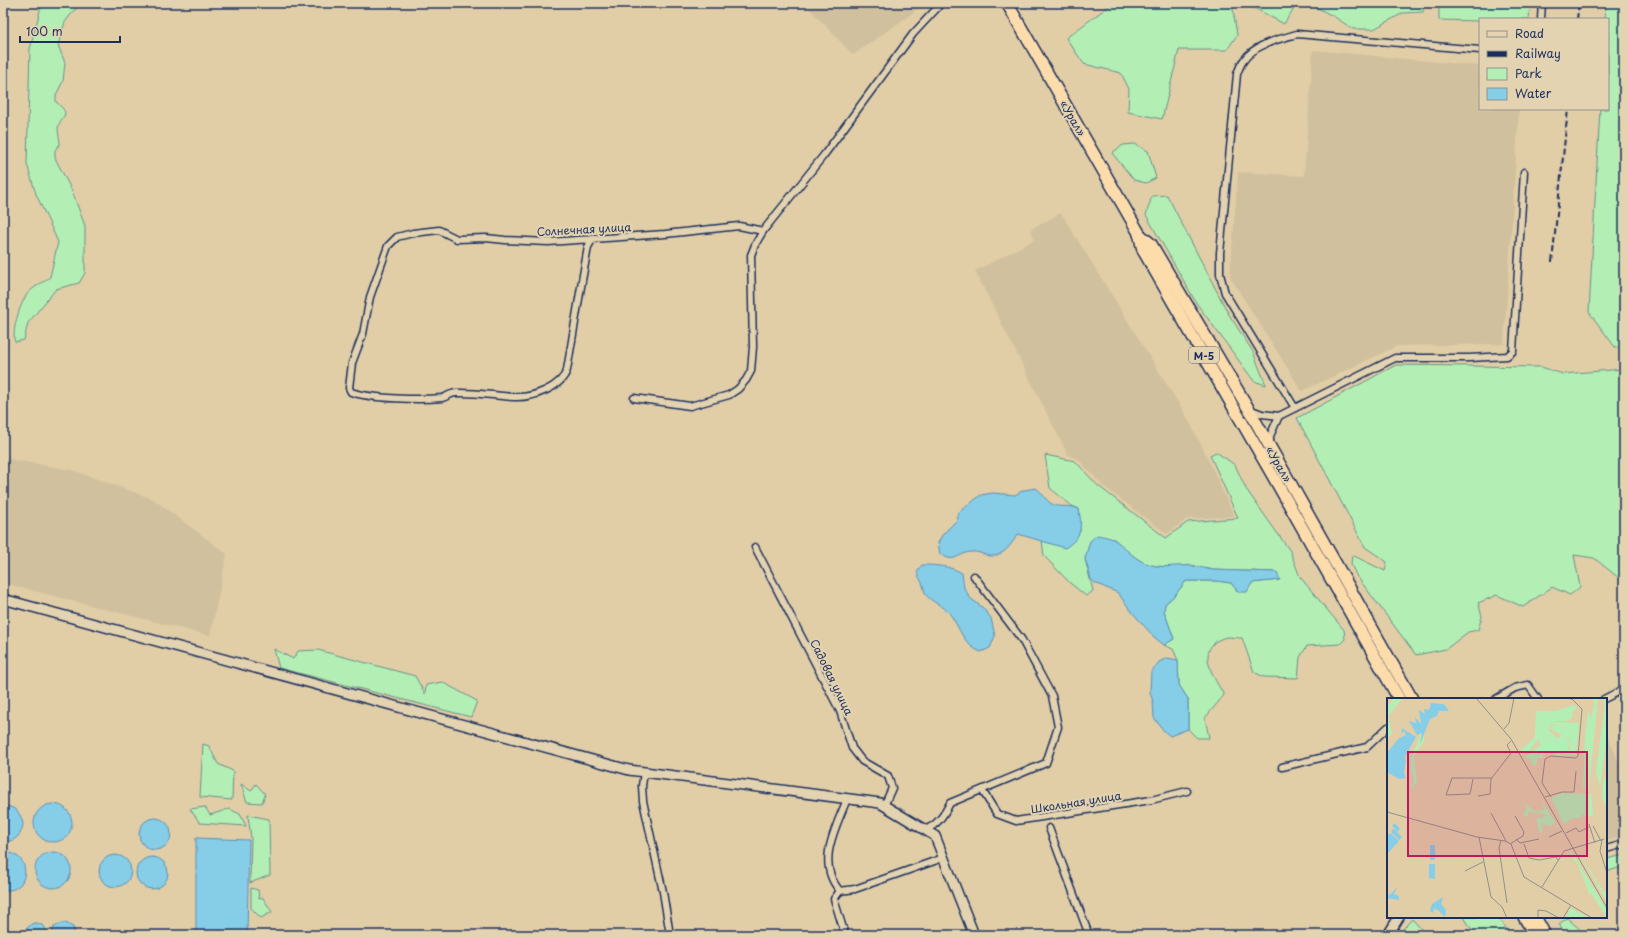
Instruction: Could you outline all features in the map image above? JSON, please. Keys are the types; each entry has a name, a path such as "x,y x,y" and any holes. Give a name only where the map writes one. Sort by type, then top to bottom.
{"highway":[{"name":"«Урал»","path":"1007,3 1139,233 1144,250 1398,698"},
{"name":"«Урал»","path":"1139,233 1151,244 1248,408 1411,698"},
{"path":"1525,918 1535,935"},
{"path":"1536,918 1546,935"}],"street":[{"path":"634,398 690,406 729,395 738,389 746,380 751,371 753,347 751,255 755,245 763,231 824,155 890,64 938,7 938,3"},
{"path":"1541,18 1542,3"},
{"path":"1295,408 1225,293 1220,274 1220,253 1237,74 1244,59 1256,49 1276,40 1297,34 1479,50"},
{"path":"1248,408 1262,414 1279,416 1395,358 1469,358 1507,356 1513,351 1524,172"},
{"name":"Солнечная улица","path":"593,238 588,248 565,378 543,392 516,398 474,393 454,393 445,397 424,399 376,396 351,392 349,388 352,363 363,334 370,297 388,246 397,237 413,233 439,230 458,239 486,238 548,242 593,238 665,234 739,226 763,231"},
{"path":"1270,447 1270,436 1279,416"},
{"name":"Садовая улица","path":"755,547 840,711 852,748 862,761 888,776 892,788 884,806"},
{"path":"924,830 929,828 943,816 950,803 1046,763 1058,727 1052,696 1022,640 974,576"},
{"path":"3,599 622,768 880,803 935,836 974,935"},
{"path":"1498,698 1515,688 1528,685 1537,698"},
{"path":"1606,698 1624,689"},
{"path":"1282,767 1367,747 1387,728"},
{"path":"644,772 642,786 643,801 663,892 670,935"},
{"name":"Школьная улица","path":"982,790 997,814 1016,821 1151,800 1187,791"},
{"path":"840,891 832,881 829,870 828,849 847,799"},
{"path":"1049,828 1089,935"},
{"path":"1607,849 1624,844"},
{"path":"845,935 834,899 840,891 855,889 943,858"},
{"path":"1388,935 1398,918"}],"shaded area":[{"path":"804,3 927,3 853,55"},
{"path":"1313,50 1479,66 1479,110 1519,110 1504,344 1397,346 1302,391 1230,277 1238,172 1304,176"},
{"path":"1061,213 1184,412 1204,450 1234,516 1187,519 1167,534 1103,486 1079,460 1068,455 975,271 1034,240 1031,229"},
{"path":"3,458 72,470 153,499 227,554 210,636 3,583"},
{"path":"1607,735 1624,773 1624,836 1607,841"}],"green space":[{"path":"42,3 80,3 65,22 58,45 65,63 63,81 56,95 56,102 65,113 59,123 58,128 60,144 55,150 55,158 72,191 85,226 85,273 79,283 56,289 28,323 24,340 15,342 14,331 23,302 31,290 50,277 58,242 36,194 27,164 30,49"},
{"path":"1113,3 1232,3 1237,35 1227,50 1179,50 1162,119 1128,112 1129,89 1121,73 1084,64 1066,38"},
{"path":"1245,3 1297,3 1284,24"},
{"path":"1308,3 1424,3 1423,12 1403,13 1374,29 1353,29 1333,16"},
{"path":"1439,3 1530,3 1529,18 1479,18 1479,21 1439,20"},
{"path":"1606,3 1624,3 1624,348 1615,347 1589,312 1600,110 1609,110 1609,18 1605,18"},
{"path":"1135,144 1148,151 1156,178 1146,183 1134,180 1112,153 1123,145"},
{"path":"1167,195 1228,313 1253,352 1266,385 1254,381 1197,304 1146,215 1152,196"},
{"path":"1396,365 1541,367 1563,374 1624,369 1624,582 1594,558 1574,555 1580,587 1570,595 1552,587 1523,607 1497,595 1478,603 1482,616 1478,630 1468,632 1446,649 1416,655 1356,575 1351,564 1352,555 1385,571 1387,562 1365,547 1297,418"},
{"path":"1216,452 1235,465 1246,489 1290,551 1300,577 1344,630 1345,639 1340,644 1307,646 1300,657 1298,678 1264,677 1254,672 1242,638 1225,637 1214,643 1208,656 1209,664 1224,695 1205,718 1209,738 1197,738 1188,729 1188,699 1179,685 1178,660 1173,649 1164,645 1174,639 1164,611 1165,604 1175,595 1186,581 1217,581 1231,583 1238,592 1252,583 1279,580 1277,572 1211,570 1191,565 1175,567 1153,566 1142,562 1114,539 1090,541 1085,559 1093,591 1086,596 1070,583 1044,556 1042,540 1052,543 1080,532 1079,509 1072,506 1050,488 1045,455 1075,461 1097,485 1166,538 1188,522 1238,518 1210,455"},
{"path":"274,649 293,659 298,651 318,650 415,676 425,694 426,685 442,682 477,701 471,717 279,668"},
{"path":"203,744 209,746 218,764 233,771 232,800 200,797"},
{"path":"241,784 251,791 256,784 265,794 262,803 247,802"},
{"path":"205,807 210,815 229,809 240,814 246,826 200,823 190,809"},
{"path":"248,815 269,819 270,875 250,883 251,838"},
{"path":"1624,855 1624,866 1607,872 1607,859"},
{"path":"251,888 258,890 259,899 263,898 272,912 261,918 251,908"},
{"path":"1465,918 1499,918 1511,935 1475,935"},
{"path":"1567,918 1586,935 1565,935 1559,924"},
{"path":"1412,919 1421,929 1417,935 1398,935"}],"water":[{"path":"1036,488 1053,505 1079,509 1080,532 1071,544 1065,548 1018,534 1005,551 997,555 991,556 972,552 950,558 940,554 938,543 942,535 957,520 959,512 981,495 992,493 1015,495 1024,490"},
{"path":"1097,535 1115,540 1140,561 1152,565 1162,567 1195,566 1213,570 1277,572 1280,580 1252,583 1247,592 1238,592 1231,583 1217,581 1186,581 1175,595 1165,604 1164,611 1174,639 1164,645 1154,637 1118,593 1095,583 1091,579 1085,559 1090,541"},
{"path":"922,565 943,566 962,573 964,588 970,598 982,607 991,618 995,636 990,648 981,652 970,646 954,619 947,611 926,595 923,584 917,572"},
{"path":"1167,658 1178,660 1179,685 1188,699 1188,729 1170,736 1154,718 1153,702 1150,692 1151,672 1159,662"},
{"path":"53,804 66,810 72,823 66,836 53,842 40,836 34,823 40,810"},
{"path":"3,806 11,807 17,811 23,824 19,835 7,842 3,842"},
{"path":"152,818 158,818 168,825 171,834 170,840 164,847 158,850 152,850 142,843 139,837 139,831 146,821"},
{"path":"196,838 249,840 247,935 196,935"},
{"path":"3,852 13,854 20,858 24,865 25,872 23,880 19,886 12,890 3,890"},
{"path":"57,852 66,857 70,863 70,877 66,883 57,888 49,888 40,883 36,877 35,866 40,857 46,853"},
{"path":"112,855 118,855 128,862 131,871 130,877 124,884 118,887 112,887 102,880 99,874 99,868 106,858"},
{"path":"149,857 155,857 165,864 168,873 167,879 161,886 155,889 149,889 139,882 136,876 136,870 143,860"},
{"path":"33,923 44,926 48,935 25,935 27,928"},
{"path":"62,923 66,923 73,927 76,935 52,935 54,927"}],"railway":[{"path":"1577,18 1579,3"},
{"path":"1552,262 1568,110"}]}
